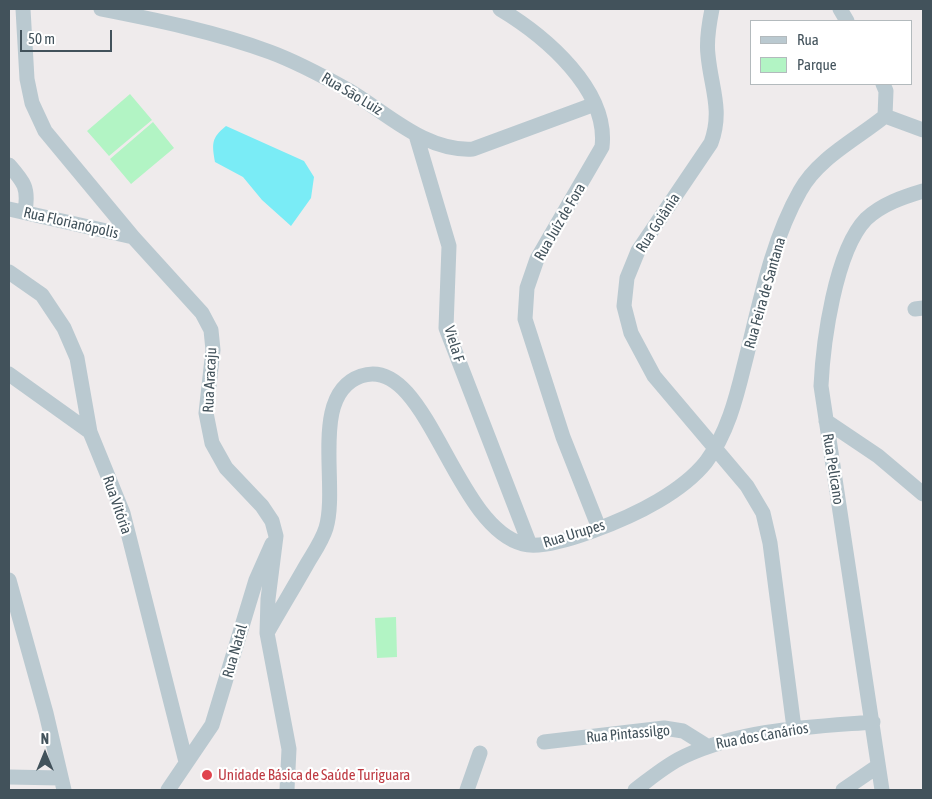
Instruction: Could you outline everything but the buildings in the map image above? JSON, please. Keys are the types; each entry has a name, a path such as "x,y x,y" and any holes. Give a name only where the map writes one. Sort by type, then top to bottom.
{"street":[{"name":"Rua Aracaju","path":"22,9 27,79 32,103 45,131 133,237 202,313 211,330 213,350 206,413 212,444 226,468 262,506 272,522 276,536 268,599 267,633 289,749 287,790"},
{"name":"Rua São Luiz","path":"101,9 200,32 269,52 312,70 416,135 440,146 456,150 473,149 595,104"},
{"name":"Rua Juíz de Fora","path":"500,9 512,16 569,65 582,80 595,104 604,132 602,147 537,259 527,288 525,320 563,437 599,528"},
{"name":"Rua Goiânia","path":"712,9 707,39 708,56 717,104 717,127 711,143 638,251 627,278 624,306 631,333 654,376 716,448"},
{"path":"840,9 847,20"},
{"path":"883,85 886,91 885,116 923,130"},
{"name":"Rua Feira de Santana","path":"716,448 734,408 772,257 800,190 820,164 885,116"},
{"name":"Viela F","path":"416,135 449,246 446,328 530,545"},
{"path":"9,165 23,181 28,194 26,211"},
{"name":"Rua Pelicano","path":"882,790 820,386 824,342 838,277 853,238 865,220 881,207 923,191"},
{"name":"Rua Florianópolis","path":"9,208 133,237"},
{"name":"Rua Vitória","path":"9,272 42,296 64,328 77,358 90,432 123,513 186,762"},
{"path":"9,374 90,432"},
{"name":"Rua Urupes","path":"267,633 325,533 331,496 330,419 335,400 346,384 364,375 384,376 400,383 429,422 457,477 484,517 506,537 530,545 548,544 599,528 656,502 684,483 705,464 716,448"},
{"path":"826,421 878,456 923,494"},
{"path":"716,448 747,486 764,513 770,543 794,728"},
{"name":"Rua Natal","path":"168,790 212,725 263,559 276,536"},
{"path":"9,580 46,713 63,784 9,777"},
{"name":"Rua dos Canários","path":"635,790 683,757 707,746 733,738 794,728 872,722"},
{"name":"Rua Pintassilgo","path":"544,742 664,728 683,731 707,746"},
{"path":"467,790 480,753"},
{"path":"843,790 878,766"}],"green space":[{"path":"130,94 152,120 109,156 87,131"},
{"path":"153,122 174,148 131,184 110,159"},
{"path":"396,617 397,657 377,658 375,618"}],"water":[{"path":"226,126 304,161 314,177 311,198 291,226 262,200 243,177 215,162 213,150 215,138"}],"place":[{"name":"Unidade Básica de Saúde Turiguara","path":"207,775"}]}
